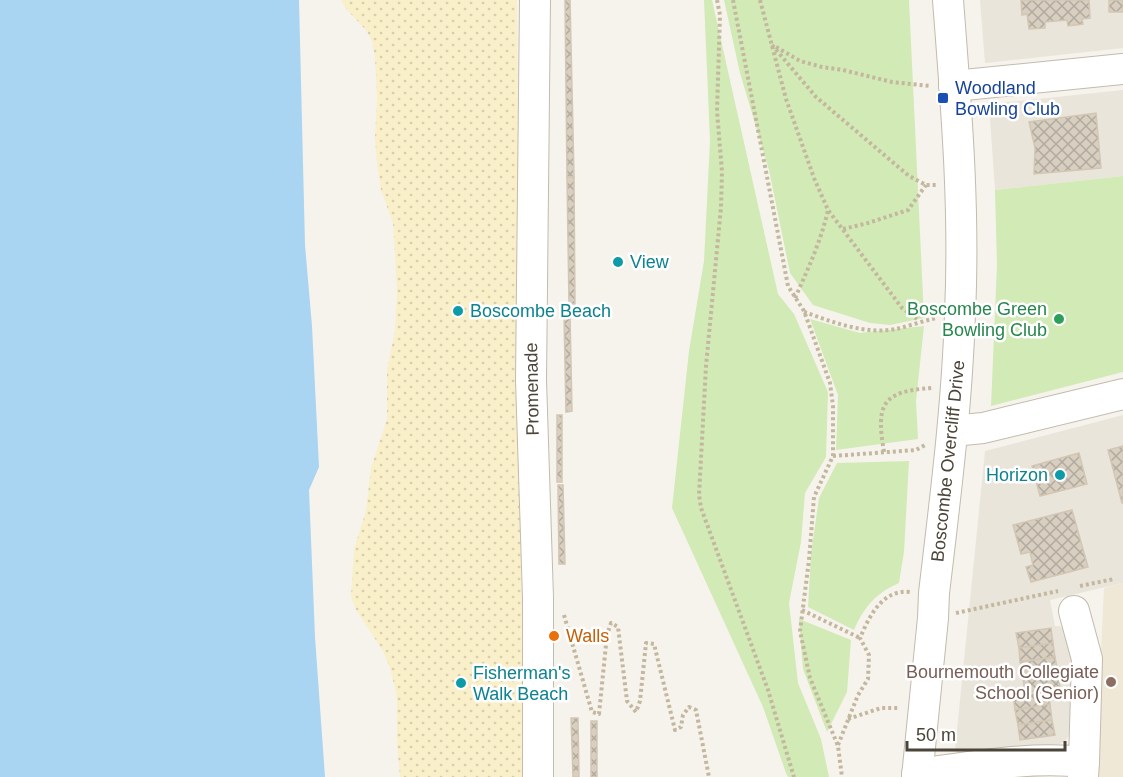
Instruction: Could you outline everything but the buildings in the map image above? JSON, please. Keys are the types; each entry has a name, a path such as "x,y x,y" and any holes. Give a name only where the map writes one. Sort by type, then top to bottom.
{"street":[{"name":"Promenade","path":"535,0 531,380 538,598 538,777"},
{"name":"Boscombe Overcliff Drive","path":"917,775 952,431 961,311 961,206 948,0"},
{"path":"954,86 1123,69"},
{"path":"952,431 983,428 1123,394"},
{"path":"917,775 1032,760 1059,759 1083,769 1087,659 1074,595"}],"path":[{"path":"717,0 720,15 717,111 722,172 721,207 706,366 699,495 701,508 768,690 794,777"},
{"path":"732,0 788,286 804,311 830,383 834,406 833,456 814,497 800,631 810,678 838,746 842,777"},
{"path":"760,0 786,99 805,155 828,210 903,308 917,319"},
{"path":"771,44 800,61 919,86"},
{"path":"771,44 816,97 909,176 926,185 908,210 843,229"},
{"path":"795,298 823,232 828,210"},
{"path":"804,311 861,329 893,330 961,311"},
{"path":"884,452 880,415 887,402 893,395 928,388"},
{"path":"833,456 916,450 952,431"},
{"path":"933,618 1074,595 1114,579"},
{"path":"860,638 870,615 884,599 902,591"},
{"path":"802,610 860,638 869,656 868,680 858,695 838,746"},
{"path":"564,613 592,712 598,714 607,635 611,623 618,627 627,701 636,712 640,701 646,643 654,644 675,730 681,727 683,715 689,707 696,710 706,771 709,777"},
{"path":"848,719 881,708 899,708"}],"shaded area":[{"path":"980,0 1123,0 1123,48 985,63"},
{"path":"1123,90 1123,176 995,190 989,104"},
{"path":"1123,415 1123,583 1050,600 1055,626 1060,626 1066,632 1073,665 1070,732 1067,739 1060,744 958,755 955,750 985,451"},
{"name":"Bournemouth Collegiate School (Senior)","path":"1123,583 1123,777 1095,777 1104,588"}],"green space":[{"path":"704,0 712,0 778,294 794,314 828,392 826,457 805,493 801,542 789,603 798,683 821,739 829,777 788,777 763,707 672,508 689,351 704,261 710,141"},
{"path":"724,0 909,0 924,318 890,325 870,323 813,305 790,273 769,170 740,73"},
{"name":"Boscombe Green Bowling Club","path":"1123,176 1123,372 991,406 997,265 995,190"},
{"path":"810,319 860,333 924,326 916,401 918,439 836,450 838,395"},
{"path":"909,461 904,552 899,583 884,591 872,602 862,614 854,630 808,607 811,554 819,498 837,463"},
{"path":"799,619 851,640 847,692 827,732 803,669"}],"sand":[{"name":"Boscombe Beach","path":"341,0 517,0 520,473 528,777 400,777 397,697 390,668 383,651 355,608 351,597 354,549 366,511 371,468 387,419 387,370 395,331 397,291 393,223 381,190 377,163 375,138 377,98 372,41 366,30"}],"water":[{"path":"0,0 299,0 305,245 312,326 319,467 309,490 315,637 325,777 0,777"}],"place":[{"name":"Woodland Bowling Club","path":"943,98"},
{"name":"View","path":"618,262"},
{"name":"Boscombe Beach","path":"458,311"},
{"name":"Boscombe Green Bowling Club","path":"1059,319"},
{"name":"Horizon","path":"1060,475"},
{"name":"Walls","path":"554,636"},
{"name":"Bournemouth Collegiate School (Senior)","path":"1111,682"},
{"name":"Fisherman's Walk Beach","path":"461,683"}]}
